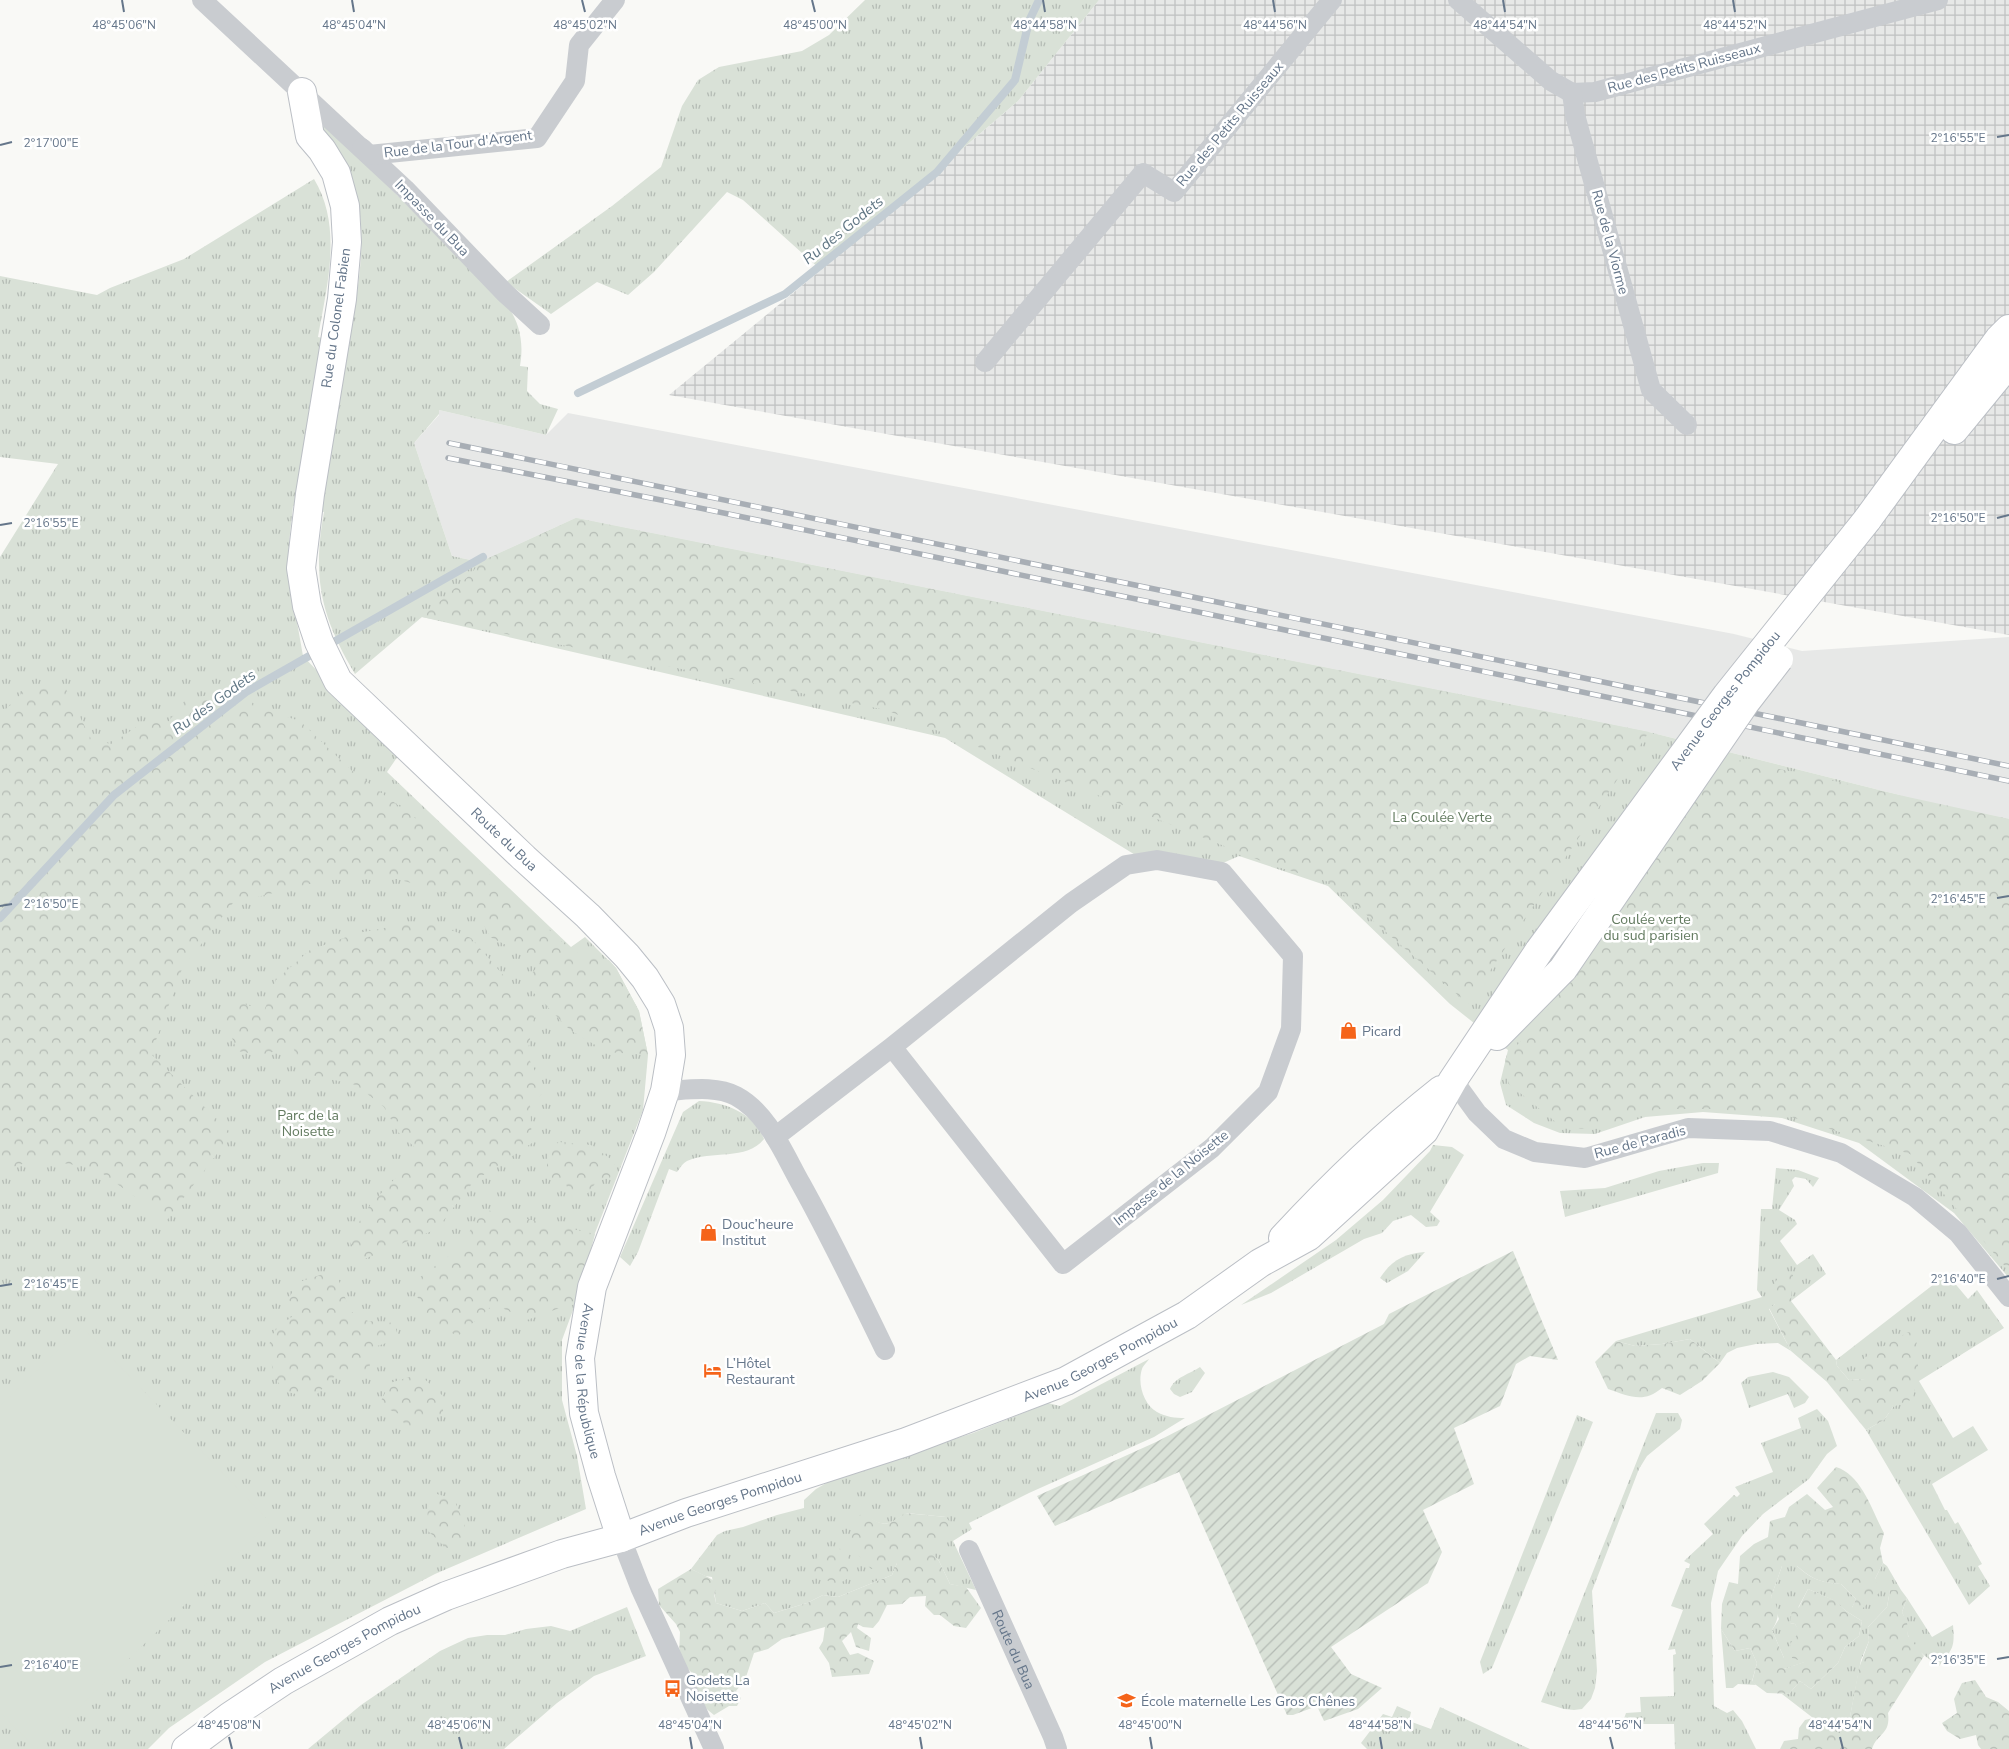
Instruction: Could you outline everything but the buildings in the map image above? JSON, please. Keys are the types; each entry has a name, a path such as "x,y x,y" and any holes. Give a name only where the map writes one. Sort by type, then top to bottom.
{"main road":[{"name":"Rue du Colonel Fabien","path":"302,92 310,136 322,150 336,173 345,206 347,242 342,299 308,502 301,568 307,606 319,642 338,680"},
{"name":"Avenue Georges Pompidou","path":"186,1749 229,1717 283,1681 390,1621 446,1596 562,1554 621,1538 686,1513 906,1442 1066,1381 1187,1314 1260,1263 1323,1195 1409,1115 1453,1080 1563,969 1745,703 1872,526 1994,347 2009,329"},
{"name":"Avenue Georges Pompidou","path":"1453,1080 1539,951 1727,695 1941,446 2009,363"},
{"name":"Route du Bua","path":"338,680 524,858 588,916 645,978 661,1004"},
{"name":"Avenue de la République","path":"621,1538 601,1476 584,1413 580,1358 592,1287 651,1133 665,1091 670,1055 669,1028 661,1004"}],"street":[{"path":"202,0 302,92"},
{"name":"Rue de la Tour d'Argent","path":"302,92 369,154 537,138 575,81 579,45 615,0"},
{"name":"Rue des Petits Ruisseaux","path":"986,362 1143,173 1174,192 1332,0"},
{"path":"1458,0 1551,81 1572,93"},
{"name":"Rue des Petits Ruisseaux","path":"1572,93 1595,92 1938,0"},
{"name":"Impasse du Bua","path":"302,92 405,189 505,293 540,325"},
{"name":"Rue de la Viorme","path":"1572,93 1575,115 1651,390 1687,425"},
{"name":"Impasse de la Noisette","path":"775,1137 892,1047 1071,903 1126,865 1157,860 1222,872 1293,956 1291,1029 1268,1092 1212,1148 1063,1264 892,1047"},
{"name":"Rue de Paradis","path":"1453,1080 1476,1113 1504,1139 1535,1152 1585,1158 1688,1128 1770,1131 1841,1153 1915,1197 1958,1233 2009,1297"},
{"path":"665,1091 714,1090 735,1095 754,1108 775,1137 832,1240 885,1350"},
{"name":"Avenue de la République","path":"621,1538 640,1587 714,1749"},
{"name":"Route du Bua","path":"969,1550 1057,1749"}],"shaded area":[{"path":"1099,0 2009,0 2009,635 669,395 821,270 1018,101"},
{"path":"439,410 546,435 568,413 1734,634 1802,651 2009,637 2009,819 1927,802 1649,732 576,518 480,562 452,556 414,443 439,415"}],"green space":[{"path":"865,0 1099,0 1018,101 821,270 743,200 727,192 654,272 628,295 597,282 551,314 506,282 612,206 661,167 682,106 698,80 719,67 802,51 829,35"},
{"path":"324,123 505,302 514,317 520,333 520,366 528,367 527,391 540,404 558,409 546,435 439,410 439,414 414,443 452,556 480,562 576,518 1649,732 1927,802 2009,819 2009,1278 1954,1213 1859,1143 1782,1118 1703,1112 1645,1117 1595,1134 1560,1133 1534,1123 1506,1105 1500,1083 1508,1050 1450,1004 1328,886 1239,856 1223,863 1137,856 945,738 422,617 355,674 334,634 322,596 319,557 324,512 293,506 289,543 293,599 303,656 398,756 387,772 571,947 585,937 616,968 639,1011 648,1055 643,1110 595,1233 576,1302 562,1340 562,1400 577,1456 586,1509 435,1574 265,1662 169,1728 148,1749 0,1749 0,557 58,464 0,457 0,276 97,295 184,259 314,179 323,197 330,236 328,277 318,337 349,344 360,273 360,220 358,203 316,130"},
{"name":"La Coulée Verte","path":"576,518 1649,732 1468,1004 1329,882 1274,866 886,710 422,617 471,574 480,562"},
{"path":"64,685 91,739 111,744 154,715 168,722 186,699 235,691 262,709 300,721 351,770 487,872 573,952 609,960 616,968 639,1011 648,1055 607,1052 570,1030 525,984 540,962 490,937 471,900 397,879 326,880 233,903 182,969 151,1054 232,1134 167,1220 95,1168 36,1159 0,1172 0,715 23,692"},
{"name":"Coulée verte du sud parisien","path":"1724,757 2009,819 2009,1271 1910,1154 1785,1115 1712,1109 1660,1109 1595,1129 1563,1128 1509,1084 1505,1059 1546,1012 1666,831"},
{"path":"426,920 471,938 535,1012 527,1055 545,1091 530,1105 532,1143 474,1181 437,1229 362,1260 348,1239 371,1204 420,1152 398,1132 384,1107 356,1085 303,1073 293,1047 260,1055 237,1051 225,1019 242,1003 264,1011 276,980 310,950 358,933"},
{"path":"699,1101 719,1104 738,1111 753,1122 764,1139 757,1146 748,1150 697,1158 686,1162 677,1172 669,1169 638,1252 630,1266 620,1257 683,1112"},
{"path":"559,1142 591,1145 615,1162 610,1178 598,1180 586,1195 568,1191 565,1180 547,1177 547,1151"},
{"path":"1433,1145 1452,1147 1464,1155 1430,1212 1440,1221 1437,1226 1426,1227 1411,1215 1393,1221 1382,1233 1364,1239 1271,1293 1241,1305 1336,1240 1383,1200 1430,1151"},
{"path":"1703,1163 1719,1163 1718,1173 1565,1217 1560,1191 1605,1188 1659,1171"},
{"path":"1776,1168 1798,1170 1819,1178 1813,1187 1806,1179 1795,1177 1792,1180 1794,1186 1779,1210 1795,1220 1797,1224 1780,1241 1797,1265 1813,1254 1826,1274 1791,1301 1775,1282 1775,1304 1769,1309 1791,1351 1778,1343 1756,1344 1737,1348 1727,1353 1720,1363 1690,1339 1635,1346 1616,1341 1762,1297 1757,1290 1761,1209 1772,1209"},
{"path":"482,1209 595,1234 576,1302 527,1320 494,1304 458,1336 426,1319 412,1283 461,1247"},
{"path":"1513,1251 1558,1360 1530,1356 1516,1364 1500,1406 1454,1428 1474,1484 1423,1510 1442,1552 1428,1583 1331,1647 1351,1674 1382,1688 1358,1709 1324,1721 1317,1706 1293,1715 1287,1715 1179,1472 1055,1526 1037,1496 1156,1442 1384,1324 1389,1314"},
{"path":"1425,1252 1408,1271 1387,1283 1380,1278 1394,1262 1404,1256"},
{"path":"335,1270 350,1311 368,1321 394,1323 399,1339 374,1347 368,1373 339,1372 313,1398 283,1391 273,1369 269,1353 271,1338 280,1325 300,1311 288,1299 299,1282"},
{"path":"1786,1270 1793,1275 1791,1301 1849,1380 1865,1379 1864,1358 1908,1332 1916,1334 1918,1366 1913,1399 1893,1407 1884,1420 1866,1430 1827,1382 1791,1351 1769,1308 1775,1304 1775,1282"},
{"path":"1947,1274 1968,1299 1977,1290 2004,1328 1919,1381 1953,1438 1973,1426 1988,1450 1932,1484 1945,1510 1947,1510 1955,1524 1958,1522 1982,1564 1978,1566 1990,1586 1969,1605 1866,1430 1884,1420 1893,1407 1865,1379 1849,1380 1837,1366 1836,1360"},
{"path":"82,1327 270,1522 36,1749 0,1712 0,1406"},
{"path":"1690,1339 1720,1363 1702,1381 1680,1395 1662,1388 1648,1396 1636,1397 1608,1389 1595,1362 1616,1341 1635,1346"},
{"path":"1149,1359 1143,1368 1140,1381 1148,1404 1160,1414 1185,1418 1154,1437 1029,1493 969,1523 972,1529 953,1541 976,1590 950,1584 939,1561 926,1548 946,1517 906,1513 894,1521 885,1524 863,1515 897,1563 892,1575 838,1597 823,1595 807,1603 774,1613 765,1603 742,1611 716,1603 712,1577 705,1576 691,1569 717,1535 804,1508 804,1500 816,1489 837,1477 973,1433 1048,1403 1060,1406"},
{"path":"1200,1367 1205,1373 1192,1392 1180,1397 1174,1394 1170,1389 1175,1381"},
{"path":"1773,1372 1789,1377 1809,1397 1805,1403 1794,1408 1788,1394 1749,1408 1741,1383 1748,1377"},
{"path":"419,1374 443,1396 443,1416 426,1413 422,1427 407,1429 399,1414 379,1405 390,1383"},
{"path":"1817,1409 1828,1421 1837,1446 1827,1454 1809,1479 1763,1514 1742,1536 1718,1571 1711,1603 1714,1706 1727,1713 1733,1710 1742,1721 1756,1749 1675,1749 1674,1724 1622,1724 1626,1713 1641,1712 1640,1697 1674,1696 1673,1655 1676,1654 1675,1649 1668,1650 1683,1610 1671,1606 1686,1568 1689,1568 1690,1564 1684,1561 1713,1534 1704,1524 1734,1495 1737,1497 1740,1494 1735,1487 1773,1472 1761,1443 1801,1428 1798,1418"},
{"path":"1656,1413 1678,1413 1682,1420 1680,1429 1647,1456 1639,1469 1592,1591 1597,1671 1595,1688 1591,1699 1582,1709 1574,1710 1541,1702"},
{"path":"1577,1415 1593,1422 1492,1668 1483,1674 1480,1662"},
{"path":"1836,1467 1845,1471 1859,1486 1884,1533 1880,1548 1883,1563 1875,1579 1880,1592 1863,1608 1852,1608 1856,1599 1841,1584 1817,1580 1797,1566 1782,1566 1771,1597 1778,1613 1772,1630 1784,1658 1784,1669 1804,1662 1792,1658 1790,1644 1799,1632 1795,1624 1790,1623 1792,1611 1799,1607 1808,1589 1834,1600 1846,1611 1862,1621 1859,1636 1845,1647 1838,1663 1811,1689 1800,1681 1789,1694 1767,1693 1752,1682 1757,1663 1750,1648 1735,1651 1721,1629 1722,1604 1729,1582 1738,1584 1740,1556 1754,1544 1768,1537 1770,1521 1785,1517 1789,1507 1807,1494 1825,1510 1833,1507 1817,1488"},
{"path":"437,1494 454,1499 465,1526 466,1545 446,1548 429,1532 427,1507"},
{"path":"905,1513 946,1517 953,1526 949,1537 927,1548 939,1561 950,1584 966,1587 981,1608 966,1628 954,1626 940,1615 934,1615 925,1606 926,1596 910,1597 902,1604 887,1605 873,1628 863,1627 858,1624 857,1628 871,1638 869,1651 856,1647 851,1632 842,1641 850,1655 858,1653 874,1661 869,1674 832,1677 829,1663 819,1648 823,1641 825,1627 782,1639 768,1649 754,1653 745,1680 736,1691 741,1698 737,1706 729,1706 714,1715 703,1706 691,1672 683,1664 679,1654 680,1632 676,1624 659,1605 658,1589 691,1569 718,1585 714,1594 716,1603 742,1611 765,1603 774,1613 807,1603 823,1595 838,1597 892,1575 897,1563 871,1569 849,1545 854,1517 863,1514 885,1524"},
{"path":"830,1547 846,1550 852,1570 850,1577 837,1585 820,1577 813,1571 818,1553"},
{"path":"1883,1563 1887,1566 1901,1590 1890,1590 1887,1607 1868,1627 1869,1641 1861,1660 1849,1722 1842,1735 1826,1728 1782,1694 1789,1694 1800,1681 1811,1689 1838,1663 1845,1647 1859,1636 1862,1621 1833,1600 1808,1589 1790,1623 1795,1624 1800,1632 1805,1662 1784,1669 1784,1658 1772,1630 1779,1619 1771,1597 1782,1566 1797,1566 1817,1580 1841,1584 1856,1599 1852,1608 1875,1579"},
{"path":"1890,1590 1901,1590 1907,1598 1902,1612 1907,1622 1908,1636 1924,1656 1888,1713 1886,1730 1872,1749 1780,1749 1784,1741 1798,1739 1799,1728 1805,1720 1813,1718 1811,1708 1823,1710 1827,1728 1842,1734 1849,1722 1859,1668 1869,1641 1868,1627 1887,1607"},
{"path":"1907,1598 1932,1637 1953,1625 1954,1638 1952,1647 1939,1666 1912,1644 1902,1612"},
{"path":"627,1607 646,1656 594,1676 557,1703 504,1749 308,1749 361,1705 440,1651 468,1638 505,1635 526,1629 551,1626 570,1631"},
{"path":"1721,1629 1735,1651 1750,1648 1757,1663 1752,1681 1756,1685 1738,1684 1733,1688 1726,1688"},
{"path":"1975,1680 1986,1697 1998,1702 2009,1711 2009,1749 1981,1749 1976,1735 1960,1739 1947,1731 1942,1723 1957,1713 1954,1699 1962,1683"},
{"path":"1397,1706 1411,1712 1409,1721 1431,1729 1440,1707 1530,1749 1367,1749 1361,1743 1383,1714 1392,1717"}],"waterway":[{"name":"Ru des Godets","path":"578,393 785,294 937,172 1015,80 1029,21 1039,0"},
{"name":"Ru des Godets","path":"0,918 114,795 246,692 483,557"}],"railway":[{"path":"449,443 2009,766"},
{"path":"448,458 666,501 2009,781"}],"place":[{"name":"Picard","path":"1348,1031"},
{"name":"Douc’heure Institut","path":"708,1232"},
{"name":"L’Hôtel Restaurant","path":"712,1371"},
{"name":"Godets La Noisette","path":"672,1688"},
{"name":"École maternelle Les Gros Chênes","path":"1127,1701"}],"park label":[{"name":"Parc de la Noisette","path":"308,1124"}]}
